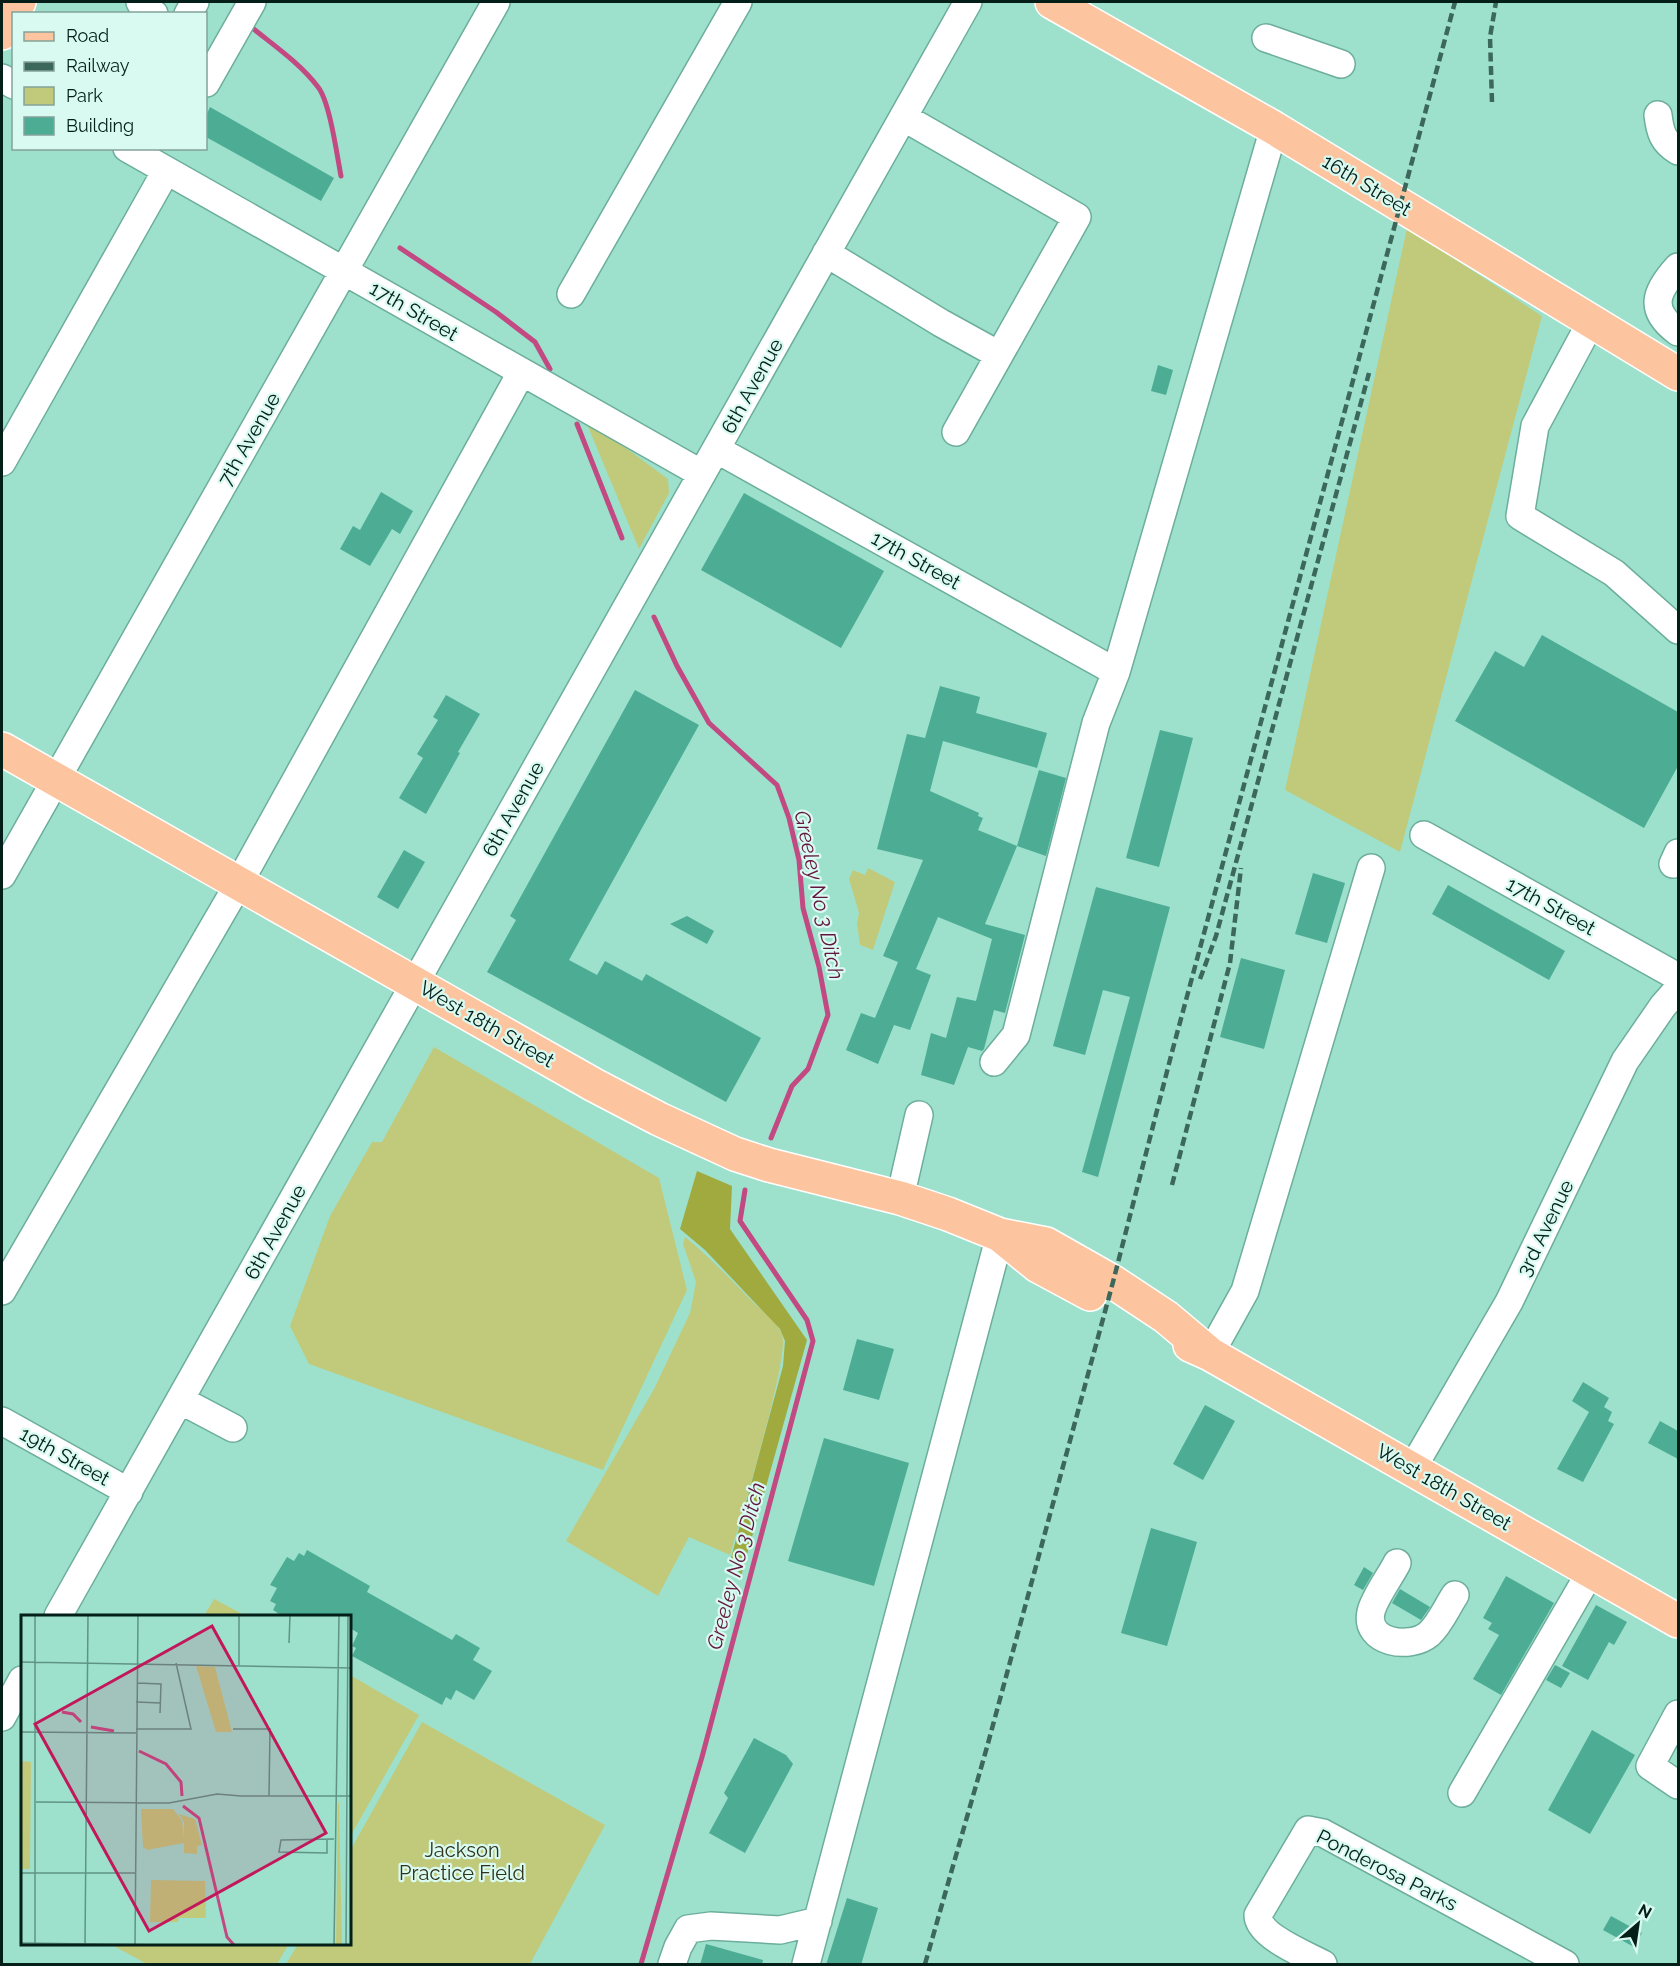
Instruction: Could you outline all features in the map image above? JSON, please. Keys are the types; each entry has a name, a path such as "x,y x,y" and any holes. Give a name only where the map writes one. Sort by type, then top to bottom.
{"main road":[{"name":"16th Street","path":"1052,2 1274,128 1678,374"},
{"path":"2,33 12,15"},
{"name":"West 18th Street","path":"2,748 659,1119 735,1154 769,1165 900,1198 1000,1235 1046,1244 1166,1317 1210,1354 1678,1621"}],"street":[{"path":"140,2 151,12"},
{"path":"207,78 214,47 252,2"},
{"name":"7th Avenue","path":"2,875 496,2"},
{"path":"571,294 738,2"},
{"name":"6th Avenue","path":"59,1615 968,2"},
{"path":"1266,38 1341,64"},
{"path":"1658,115 1660,132 1668,145 1678,151"},
{"path":"903,117 1077,217 956,432"},
{"path":"994,1062 1016,1035 1096,723 1116,672 1274,128"},
{"name":"17th Street","path":"132,150 164,162 344,271 702,474"},
{"path":"2,462 164,162"},
{"path":"826,253 941,323 999,355"},
{"path":"1678,267 1670,276 1658,298 1658,310 1664,322 1678,332"},
{"path":"1591,322 1535,426 1520,516 1614,573 1678,630"},
{"path":"2,1291 239,883 521,373"},
{"name":"17th Street","path":"716,449 1116,672"},
{"name":"17th Street","path":"1424,835 1678,977"},
{"path":"1210,1354 1245,1291 1371,868"},
{"name":"3rd Avenue","path":"1412,1469 1509,1302 1625,1061 1663,1006 1678,989"},
{"path":"900,1198 919,1115"},
{"path":"806,1965 1000,1235"},
{"path":"180,1400 232,1428"},
{"name":"19th Street","path":"2,1421 129,1492"},
{"path":"1397,1563 1370,1613 1372,1626 1382,1638 1407,1644 1420,1640 1431,1633 1455,1595"},
{"path":"1462,1793 1591,1570"},
{"path":"2,1718 21,1682"},
{"path":"1678,1714 1650,1766 1678,1785"},
{"name":"Ponderosa Parks","path":"1323,1965 1269,1935 1258,1921 1258,1916 1308,1830 1323,1833 1565,1965"},
{"path":"672,1965 678,1947 688,1929 711,1926 780,1930 818,1921"}],"green space":[{"path":"1407,228 1542,316 1400,852 1285,790"},
{"path":"584,417 668,479 669,493 639,549"},
{"path":"868,868 895,882 873,950 860,945 857,923 859,913 849,879 853,870 865,875"},
{"path":"434,1047 659,1178 687,1290 603,1470 309,1364 290,1326 330,1216 372,1142 382,1142"},
{"path":"697,1171 732,1186 730,1229 807,1340 741,1576 731,1558 783,1366 785,1341 780,1329 705,1250 680,1229"},
{"path":"685,1237 772,1320 782,1334 783,1348 772,1404 730,1555 689,1537 658,1596 566,1541 654,1389 690,1313 696,1282 683,1244"},
{"path":"214,1599 244,1615 205,1615"},
{"path":"351,1676 419,1715 351,1835"},
{"name":"Jackson Practice Field","path":"422,1722 605,1825 530,1964 286,1964 297,1945 351,1945 351,1849"},
{"path":"112,1945 288,1945 277,1964 147,1964"}],"building":[{"path":"210,107 334,178 321,201 207,138 207,114"},
{"path":"1158,365 1173,370 1166,395 1151,391"},
{"path":"381,492 413,511 400,534 392,529 370,566 340,549 353,526 360,530"},
{"path":"744,493 884,571 841,648 701,570"},
{"path":"1542,635 1678,712 1678,766 1644,828 1455,721 1495,651 1524,667"},
{"path":"940,686 980,697 976,713 1047,733 1037,768 943,741 930,791 979,813 978,816 983,818 978,830 1017,846 985,924 1025,935 1005,1013 994,1010 984,1049 982,1051 968,1047 954,1085 921,1075 931,1033 946,1038 957,997 976,1001 992,939 938,917 916,969 931,975 910,1030 894,1025 878,1064 846,1050 861,1013 875,1018 898,962 883,956 923,860 877,849 907,734 925,738"},
{"path":"635,690 699,725 569,960 597,975 605,961 642,981 646,974 761,1038 726,1102 487,972 516,920 510,916"},
{"path":"446,695 480,714 426,814 399,798 423,758 417,754 438,720 433,717"},
{"path":"1160,730 1193,738 1159,867 1126,858"},
{"path":"1039,770 1066,778 1046,856 1017,846"},
{"path":"404,850 425,862 398,909 377,897"},
{"path":"1313,873 1345,883 1327,943 1295,934"},
{"path":"1448,885 1565,951 1549,980 1432,914"},
{"path":"1096,887 1170,907 1098,1177 1082,1172 1130,997 1103,990 1085,1055 1053,1046"},
{"path":"687,916 714,931 707,944 670,924"},
{"path":"1241,958 1285,970 1264,1049 1220,1037"},
{"path":"857,1339 894,1349 879,1400 843,1390"},
{"path":"1583,1382 1609,1398 1604,1407 1612,1412 1608,1421 1614,1424 1583,1482 1557,1469 1589,1412 1572,1401"},
{"path":"1205,1405 1235,1421 1203,1480 1173,1464"},
{"path":"1660,1421 1678,1431 1678,1459 1648,1443"},
{"path":"824,1438 909,1463 874,1586 788,1561"},
{"path":"1151,1528 1197,1542 1167,1646 1121,1633"},
{"path":"307,1550 370,1586 367,1592 452,1640 456,1634 480,1648 473,1660 492,1671 474,1700 456,1690 451,1700 446,1697 442,1705 352,1656 356,1648 352,1646 358,1633 351,1629 351,1615 281,1615 273,1610 276,1604 270,1601 277,1588 270,1585 287,1557 294,1561 299,1553 304,1556"},
{"path":"1364,1567 1373,1573 1363,1590 1354,1585"},
{"path":"1506,1576 1554,1603 1501,1695 1473,1679 1499,1635 1488,1629 1492,1623 1483,1618"},
{"path":"1400,1589 1430,1607 1421,1620 1392,1603"},
{"path":"1596,1605 1627,1622 1614,1645 1609,1642 1588,1680 1562,1666"},
{"path":"1555,1665 1570,1673 1561,1688 1546,1680"},
{"path":"1592,1730 1635,1755 1590,1834 1548,1810"},
{"path":"754,1738 786,1755 793,1764 745,1853 709,1833 728,1798 724,1793"},
{"path":"847,1898 878,1908 861,1965 826,1965"},
{"path":"1611,1916 1642,1933 1634,1947 1603,1930"},
{"path":"706,1944 763,1960 762,1965 700,1965"}],"waterway":[{"name":"Greeley No 3 Ditch","path":"250,26 295,62 318,87 326,104 341,176"},
{"name":"Greeley No 3 Ditch","path":"400,248 496,312 535,342 550,369"},
{"name":"Greeley No 3 Ditch","path":"577,424 622,538"},
{"name":"Greeley No 3 Ditch","path":"654,617 677,666 709,723 777,785 789,818 799,860 803,908 819,967 828,1015 808,1069 792,1086 771,1138"},
{"name":"Greeley No 3 Ditch","path":"641,1964 702,1757 813,1341 807,1320 740,1221 745,1190"}],"railway":[{"path":"925,1964 987,1747 1113,1282 1172,1052 1455,2"},
{"path":"1492,102 1490,37 1496,2"},
{"path":"1200,979 1216,936 1369,373"},
{"path":"1172,1185 1230,963 1241,868"}]}
